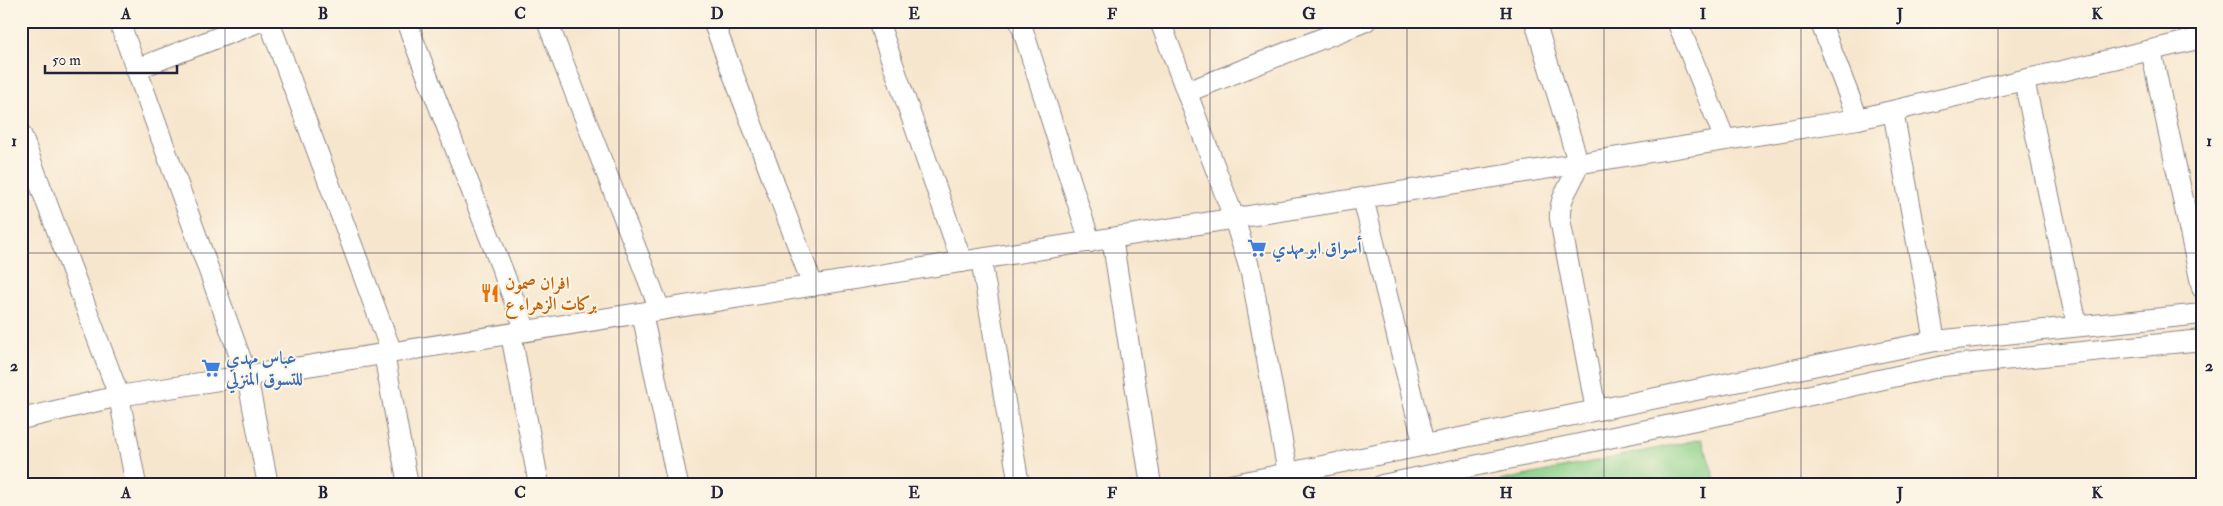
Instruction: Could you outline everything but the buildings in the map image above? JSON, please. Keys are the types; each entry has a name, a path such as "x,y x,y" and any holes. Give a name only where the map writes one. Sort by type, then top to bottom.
{"street":[{"path":"119,21 247,376 268,485"},
{"path":"136,69 261,21"},
{"path":"269,21 388,353 408,485"},
{"path":"406,21 519,332 539,485"},
{"path":"547,21 651,311 678,485"},
{"path":"713,21 813,286"},
{"path":"878,21 962,262"},
{"path":"1020,21 1090,242"},
{"path":"1160,21 1234,218 1251,272 1288,473"},
{"path":"1187,92 1366,21"},
{"path":"1535,21 1578,162 1575,175 1564,193 1559,210 1596,410"},
{"path":"1677,21 1725,140"},
{"path":"1820,21 1858,119"},
{"path":"21,419 119,396 1090,242 1578,162 1858,119 2202,38"},
{"path":"2151,50 2202,288"},
{"path":"2024,80 2077,325"},
{"path":"1893,111 1935,342"},
{"path":"21,134 119,396 136,485"},
{"path":"1363,198 1424,445"},
{"path":"1112,238 1151,485"},
{"path":"981,259 1019,485"},
{"path":"1230,485 1935,342 2077,325 2202,314"},
{"path":"1382,485 1729,413 1943,366 2202,340"}],"green space":[{"path":"1702,439 1717,485 1480,485"}],"place":[{"name":"أسواق ابو مهدي","path":"1257,248"},
{"name":"افران صمون بركات الزهراء ع","path":"490,293"},
{"name":"عباس مهدي للتسوق المنزلي","path":"211,368"}]}
